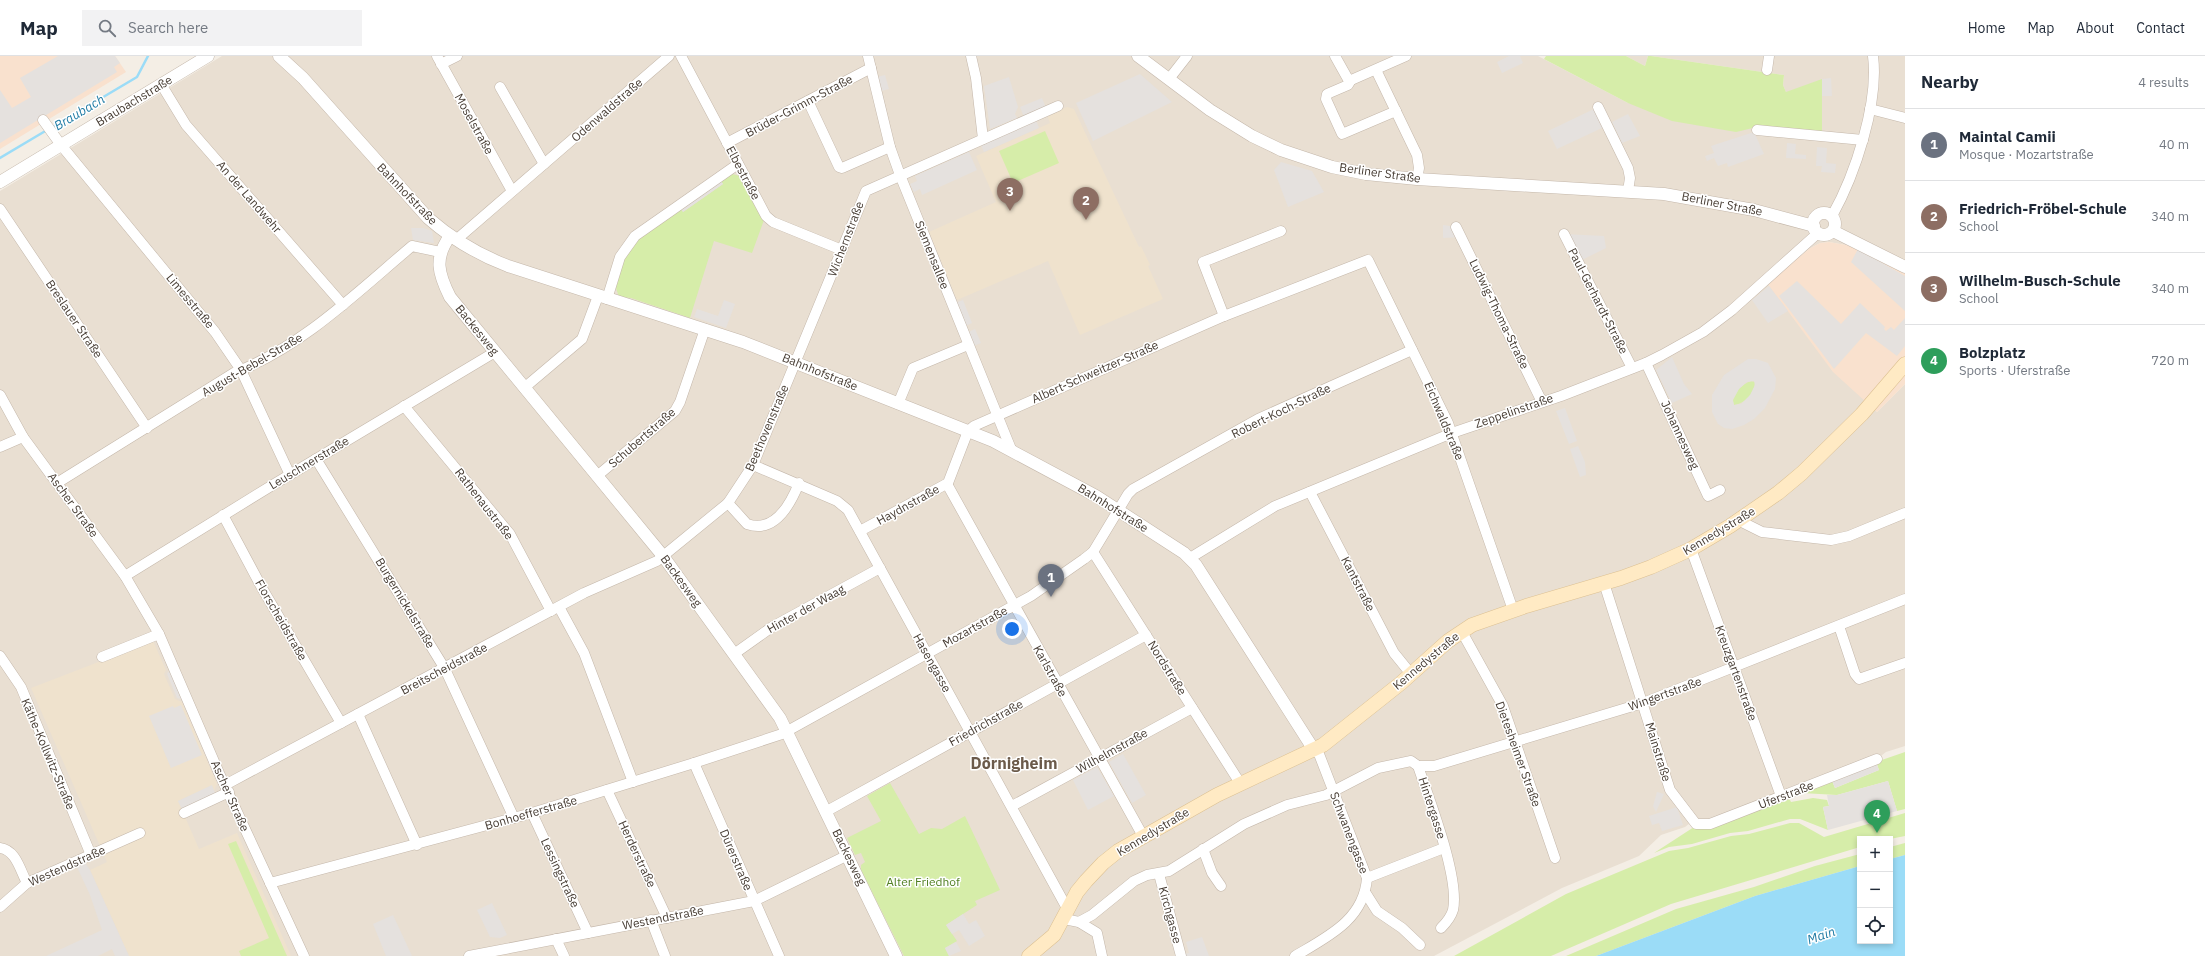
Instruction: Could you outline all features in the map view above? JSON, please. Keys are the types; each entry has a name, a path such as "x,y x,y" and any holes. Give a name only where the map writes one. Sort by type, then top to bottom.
{"main road":[{"name":"Kennedystraße","path":"1033,955 1050,940 1077,892 1097,868 1118,851 1240,783 1314,750 1338,733 1462,632 1480,622 1513,610 1604,583 1651,567 1691,549 1738,520 1802,473 1862,414 1905,364"}],"street":[{"name":"Braubachstraße","path":"0,182 208,56"},
{"name":"Bahnhofstraße","path":"279,56 302,78 418,209 453,238 492,260 603,298 705,329 796,362 1011,449 1118,510 1190,558 1314,750"},
{"path":"439,60 457,56"},
{"name":"Odenwaldstraße","path":"453,238 512,192 669,56"},
{"name":"Elbestraße","path":"681,56 769,219 842,250"},
{"name":"Siemensallee","path":"868,56 890,147 900,175 1011,449"},
{"path":"971,56 976,78 983,139"},
{"name":"Berliner Straße","path":"1138,56 1233,125 1264,143 1281,150 1351,172 1417,179 1516,186 1664,194 1716,202 1765,212 1816,229"},
{"path":"1169,79 1187,56"},
{"path":"1336,56 1346,78 1351,80"},
{"path":"1396,111 1342,134 1326,99 1327,94 1348,85 1351,80 1406,56"},
{"path":"1767,70 1769,56"},
{"path":"1832,216 1820,214 1815,219 1816,229 1826,235 1833,231 1835,224 1832,216 1863,140 1870,109 1875,57"},
{"name":"Moselstraße","path":"439,60 512,192"},
{"name":"Brüder-Grimm-Straße","path":"727,143 871,68"},
{"path":"1376,70 1417,155 1419,168 1417,179"},
{"name":"An der Landwehr","path":"161,84 186,125 343,305"},
{"path":"500,87 544,164"},
{"path":"808,101 839,167 842,168 890,147"},
{"name":"Wichernstraße","path":"796,362 866,191 1058,106"},
{"path":"1598,107 1628,168 1630,178 1628,191"},
{"path":"1870,109 1905,118"},
{"path":"43,120 61,145"},
{"path":"1757,130 1863,140"},
{"name":"Limesstraße","path":"61,145 215,332 240,370 290,475"},
{"path":"524,388 582,339 603,298 620,257 635,236 738,164"},
{"name":"Breslauer Straße","path":"0,209 147,428"},
{"name":"Ludwig-Thoma-Straße","path":"1456,227 1542,402"},
{"name":"Zeppelinstraße","path":"1190,558 1275,506 1452,433 1542,402 1646,363 1703,332 1732,310 1816,229"},
{"path":"1224,316 1203,262 1281,231"},
{"path":"1833,231 1905,267"},
{"name":"Paul-Gerhardt-Straße","path":"1564,234 1632,368"},
{"path":"440,252 453,238"},
{"name":"August-Bebel-Straße","path":"57,483 240,370 296,340 343,305 412,246 440,252"},
{"name":"Backesweg","path":"440,252 440,268 450,297 663,556 788,731 896,956"},
{"name":"Albert-Schweitzer-Straße","path":"968,431 974,426 1224,316 1368,260"},
{"name":"Eichwaldstraße","path":"1368,260 1452,433 1513,610"},
{"name":"Schubertstraße","path":"597,476 675,411 680,402 705,329"},
{"path":"898,404 913,368 968,345"},
{"name":"Robert-Koch-Straße","path":"1118,510 1128,494 1134,489 1248,425 1412,350"},
{"name":"Leuschnerstraße","path":"125,576 223,515 495,352"},
{"name":"Beethovenstraße","path":"663,556 728,504 753,465 796,362"},
{"name":"Johannesweg","path":"1646,363 1708,496 1720,490"},
{"name":"Ascher Straße","path":"0,395 23,437 125,576 159,634 227,789 304,956"},
{"name":"Rathenaustraße","path":"404,406 510,534 555,609 584,653 633,782"},
{"name":"Haydnstraße","path":"860,532 947,484 968,431"},
{"path":"0,447 23,437"},
{"name":"Burgernickelstraße","path":"316,459 445,669 514,818"},
{"name":"Hasengasse","path":"753,465 799,483 842,504 848,510 926,654 1012,806 1066,914"},
{"path":"728,504 747,524 763,524 771,522 786,511 799,483"},
{"name":"Karlstraße","path":"947,484 1143,836"},
{"name":"Kantstraße","path":"1310,492 1394,653 1411,674"},
{"name":"Mozartstraße","path":"788,731 1014,606 1093,552 1118,510"},
{"path":"1738,520 1762,532 1831,540 1849,536 1905,513"},
{"name":"Florscheidstraße","path":"223,515 262,588 341,723"},
{"name":"Kreuzgartenstraße","path":"1691,549 1781,796"},
{"name":"Nordstraße","path":"1093,552 1240,783"},
{"name":"Breitscheidstraße","path":"184,813 341,723 445,669 555,609 602,585 657,561 663,556"},
{"name":"Hinter der Waag","path":"734,654 772,626 880,568"},
{"name":"Mainstraße","path":"1604,583 1670,790 1695,822"},
{"name":"Wingertstraße","path":"1418,766 1434,766 1516,743 1643,703 1905,599"},
{"path":"1839,626 1855,674 1859,679 1905,663"},
{"name":"Dietesheimer Straße","path":"1462,632 1501,703 1555,858"},
{"path":"102,657 159,634"},
{"name":"Friedrichstraße","path":"827,811 1146,635"},
{"name":"Käthe-Kollwitz-Straße","path":"0,656 21,687 91,855"},
{"name":"Wilhelmstraße","path":"1012,806 1192,708"},
{"path":"358,714 414,845"},
{"name":"Bonhoefferstraße","path":"270,883 532,813 694,764 766,740 788,731"},
{"name":"Schwanengasse","path":"1314,750 1319,754 1367,878 1366,892 1377,910 1402,928 1420,945"},
{"name":"Uferstraße","path":"1695,822 1699,825 1710,824 1877,760"},
{"name":"Hintergasse","path":"1079,922 1092,915 1134,881 1147,875 1169,871 1232,830 1287,805 1321,797 1378,768 1411,761 1418,766 1444,848 1453,882 1453,912 1441,928"},
{"name":"Dürerstraße","path":"694,764 779,956"},
{"name":"Herderstraße","path":"607,790 667,918"},
{"name":"Lessingstraße","path":"532,813 588,933"},
{"name":"Westendstraße","path":"0,907 26,883 140,833"},
{"path":"0,848 6,849 13,855 26,883"},
{"name":"Hintergasse","path":"1367,878 1444,848"},
{"path":"1203,849 1212,873 1221,886"},
{"name":"Westendstraße","path":"469,956 651,920 754,902 848,856"},
{"name":"Kirchgasse","path":"1159,874 1181,956"},
{"path":"1295,956 1342,926 1355,912 1366,892"},
{"path":"1066,914 1097,933 1102,956"},
{"path":"651,920 665,956"},
{"path":"556,939 564,956"}],"shaded area":[{"path":"0,56 115,56 126,72 0,149"},
{"path":"58,56 115,56 120,63 114,67 117,72 0,143 0,90 12,108 31,97 20,78"},
{"path":"222,56 1538,56 1628,103 1786,92 1783,85 1784,75 1651,56 1905,56 1905,273 1857,247 1829,242 1820,243 1809,249 1767,283 1877,412 1905,384 1905,746 1886,752 1877,759 1710,821 1694,820 1685,827 1661,835 1639,856 1562,888 1434,956 0,956 0,191"},
{"path":"1509,56 1520,56 1523,63 1502,73 1497,62"},
{"path":"1626,56 1648,56 1645,66"},
{"path":"1140,74 1172,102 1093,141 1076,103"},
{"path":"885,75 889,89 877,92 873,78"},
{"path":"1009,77 1018,107 1015,114 1017,118 990,129 984,86"},
{"path":"1831,78 1832,96 1822,96 1822,79"},
{"path":"1042,98 1046,108 1024,117 1020,107"},
{"path":"1067,107 1074,109 1139,247 1141,246 1150,265 1148,266 1163,299 1080,335 1048,261 957,300 929,232 996,202 976,156 1050,123 1047,115"},
{"path":"1594,109 1602,128 1557,149 1548,131"},
{"path":"1628,114 1640,136 1622,143 1612,122"},
{"path":"1036,120 1039,128 984,152 980,143"},
{"path":"1754,132 1764,154 1728,167 1727,163 1718,166 1714,158 1707,161 1705,156 1714,153 1711,146"},
{"path":"1787,143 1796,144 1795,154 1806,155 1806,159 1786,158"},
{"path":"1817,147 1827,148 1826,163 1836,164 1835,173 1821,172 1822,166 1816,166"},
{"path":"969,152 977,170 922,195 920,189 914,192 910,184 917,181 915,176"},
{"path":"1281,162 1312,171 1324,192 1288,207 1274,170"},
{"path":"718,177 723,184 683,212 678,205"},
{"path":"1443,225 1456,227 1461,237 1443,238"},
{"path":"411,228 423,228 432,231 434,243 413,240"},
{"path":"1564,234 1604,236 1606,248 1578,262"},
{"path":"1829,242 1857,247 1905,273 1905,384 1877,412 1833,372 1767,283 1809,249 1820,243"},
{"path":"1858,249 1905,276 1905,311 1851,262"},
{"path":"1797,281 1841,324 1860,303 1885,327 1884,329 1886,331 1891,327 1894,330 1905,318 1905,346 1897,356 1866,333 1834,369 1779,296"},
{"path":"1769,286 1788,311 1768,323 1752,300"},
{"path":"724,300 735,304 726,328 694,317 697,309 718,316"},
{"path":"963,300 972,323 961,328 952,304"},
{"path":"975,329 981,343 969,348 964,334"},
{"path":"1672,357 1684,384 1692,394 1672,403 1656,370"},
{"path":"1748,359 1756,359 1768,363 1776,378 1775,389 1765,408 1754,419 1744,425 1732,429 1724,428 1718,424 1712,412 1712,395 1724,375","holes":["1754,381 1755,385 1750,395 1741,404 1734,405 1733,400 1739,389 1747,382"]},
{"path":"1565,408 1577,441 1569,444 1556,411"},
{"path":"1578,446 1585,462 1586,475 1580,477 1570,449"},
{"path":"153,641 166,670 164,674 175,699 182,702 217,784 214,791 211,786 178,801 199,849 237,833 291,956 129,956 90,870 107,862 31,688"},
{"path":"174,669 188,701 177,698 167,674"},
{"path":"181,705 202,755 171,768 149,716 173,706 174,708"},
{"path":"1123,754 1146,795 1132,803 1109,762"},
{"path":"1876,762 1879,770 1835,788 1831,778"},
{"path":"1097,767 1114,796 1088,810 1073,780"},
{"path":"1888,781 1897,811 1828,830 1823,807 1829,806 1827,795 1837,795"},
{"path":"212,785 217,798 184,813 178,801"},
{"path":"1657,792 1664,794 1656,812 1653,806"},
{"path":"1677,807 1683,825 1662,831 1659,823 1652,825 1649,816"},
{"path":"86,864 129,956 115,956 112,949 98,956 46,956 102,930 90,895 77,867"},
{"path":"492,903 507,935 500,938 490,937 477,910"},
{"path":"963,914 969,924 976,920 985,936 969,946 959,930 952,934 946,925"},
{"path":"393,915 412,956 386,956 373,924"},
{"path":"1202,937 1209,956 1185,956 1185,954 1189,953 1186,942"},
{"path":"956,942 961,951 949,956 945,948"}],"green space":[{"path":"1546,56 1626,56 1645,66 1648,56 1651,56 1784,75 1783,85 1786,92 1822,79 1822,132 1757,127 1736,132 1672,121 1628,103 1544,59"},
{"path":"1045,131 1059,163 1013,183 999,151"},
{"path":"732,174 740,176 764,220 752,253 714,241 690,318 631,298 619,297 616,288 620,272 626,255 635,242 680,207 683,212 723,184 719,179"},
{"path":"1751,381 1755,382 1749,397 1746,400 1734,405 1733,397 1737,390"},
{"path":"1905,752 1905,809 1897,811 1888,781 1837,795 1802,793 1832,781 1835,788 1879,770 1876,762"},
{"name":"Alter Friedhof","path":"890,783 919,834 931,828 942,829 965,816 1000,890 975,901 977,905 946,925 957,941 945,948 949,956 904,956 861,870 861,865 865,862 861,853 855,855 847,838 881,821 867,796"},
{"path":"1789,798 1791,802 1813,798 1827,800 1829,806 1823,807 1828,830 1800,819 1790,819 1748,831 1730,833 1692,844 1669,847 1654,853 1694,827 1698,829 1709,826"},
{"path":"1905,813 1905,836 1893,838 1893,836 1857,836 1857,848 1671,904 1551,956 1454,956 1566,894 1669,851 1688,848 1731,836 1749,834 1790,823 1799,823 1824,837"},
{"path":"236,841 287,956 241,956 239,951 269,938 228,844"},
{"path":"1905,843 1905,855 1893,858 1893,846"},
{"path":"1857,855 1857,867 1755,896 1596,956 1566,956 1676,909 1754,887 1815,866"}],"water":[{"name":"Main","path":"1905,855 1905,956 1596,956 1755,896 1857,867 1857,944 1893,944 1893,858"}],"waterway":[{"name":"Braubach","path":"51,128 137,77 148,56"},
{"name":"Braubach","path":"0,158 47,130"}],"place":[{"name":"Wilhelm-Busch-Schule","path":"1010,211"},
{"name":"Friedrich-Fröbel-Schule","path":"1086,220"},
{"name":"Maintal Camii","path":"1051,597"},
{"name":"Bolzplatz","path":"1877,833"}],"district":[{"name":"Dörnigheim","path":"1014,763"}]}
